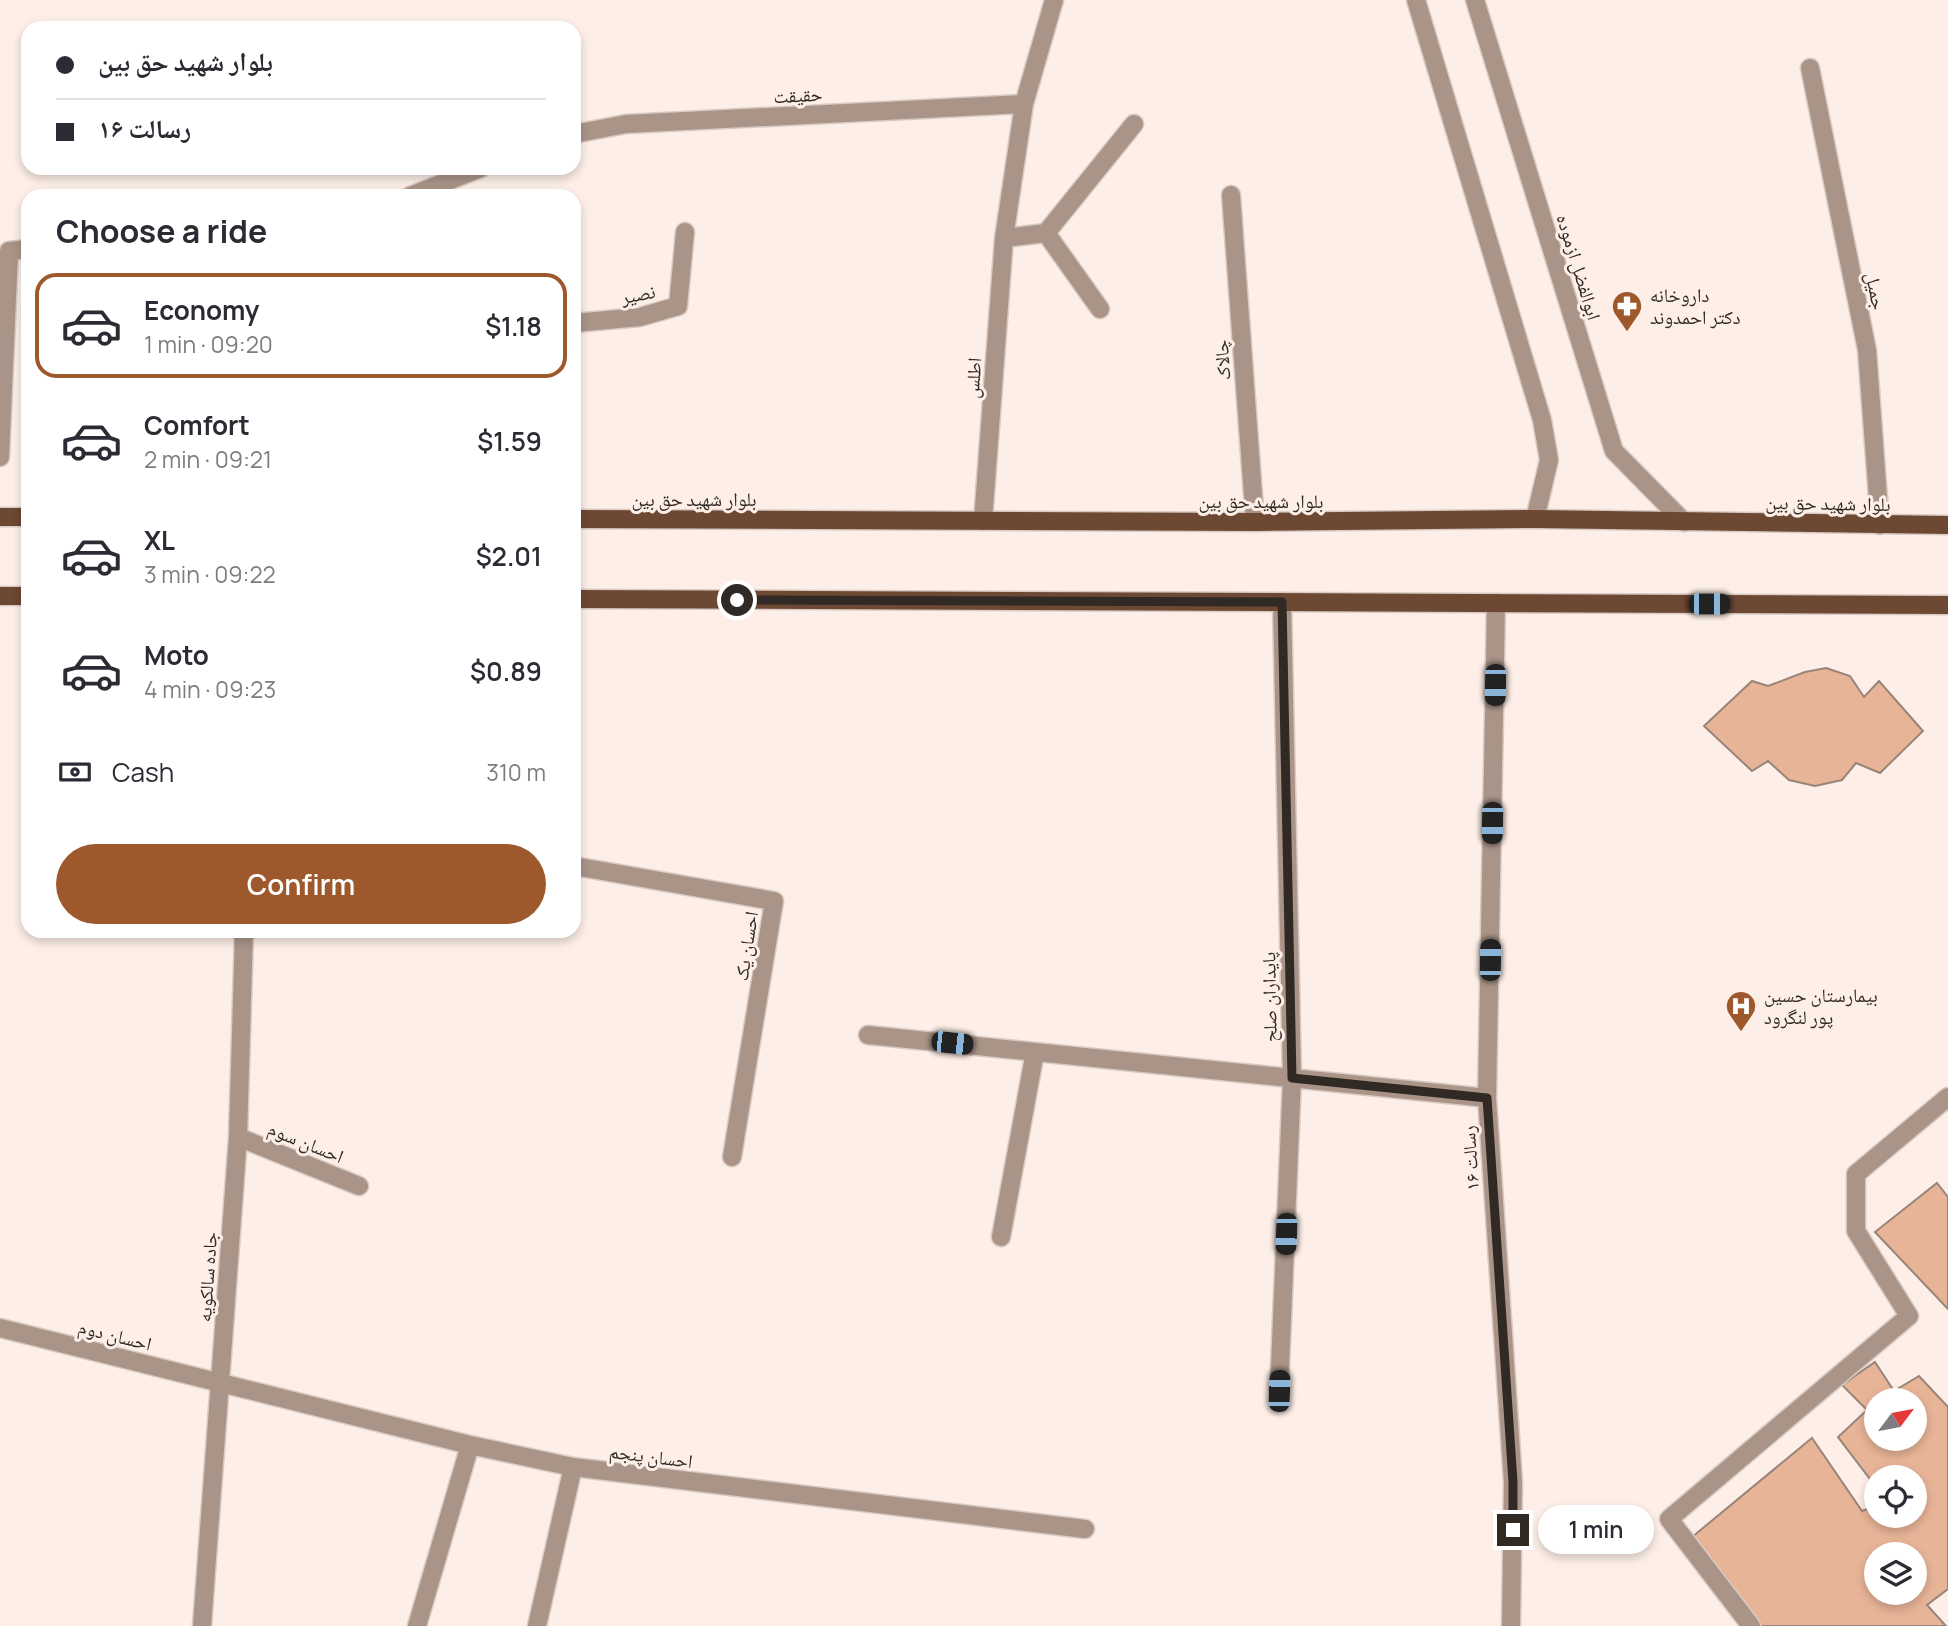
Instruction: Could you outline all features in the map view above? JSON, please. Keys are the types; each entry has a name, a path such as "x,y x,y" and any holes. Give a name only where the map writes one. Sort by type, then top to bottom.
{"main road":[{"path":"0,517 21,517"},
{"name":"بلوار شهید حق بین","path":"581,519 1255,522 1535,519 1948,526"},
{"path":"0,596 21,596"},
{"path":"581,599 1948,605"}],"street":[{"name":"اطلس","path":"983,521 1004,237 1024,104 1054,0"},
{"path":"1416,0 1542,420 1549,460 1535,519"},
{"name":"ابوالفضل ازموده","path":"1475,0 1614,451 1684,522"},
{"name":"جمیل","path":"1810,68 1867,350 1881,525"},
{"name":"حقیقت","path":"581,133 626,124 1024,104"},
{"path":"1004,237 1046,233 1133,124"},
{"path":"428,189 463,175"},
{"name":"چالاک","path":"1231,195 1255,522"},
{"name":"نصیر","path":"581,322 640,317 678,306 685,232"},
{"path":"1046,233 1100,309"},
{"path":"0,457 9,251 21,250"},
{"name":"پایداران صلح","path":"1279,1391 1292,1078 1282,602"},
{"name":"رسالت ۱۶","path":"1496,603 1487,1098 1513,1482 1511,1626"},
{"name":"احسان یک","path":"581,867 774,901 732,1157"},
{"name":"جاده سالکویه","path":"202,1626 238,1138 244,938"},
{"path":"868,1035 1487,1098"},
{"path":"1001,1237 1035,1052"},
{"path":"1751,1626 1669,1519 1909,1316 1856,1231 1856,1174 1948,1097"},
{"name":"احسان سوم","path":"238,1138 359,1186"},
{"name":"احسان دوم","path":"0,1328 220,1383"},
{"name":"احسان پنجم","path":"220,1383 470,1446 573,1467 1085,1529"},
{"path":"417,1626 470,1446"},
{"path":"537,1626 573,1467"}],"building":[{"path":"1826,668 1850,676 1864,697 1879,681 1923,731 1880,773 1856,763 1842,780 1815,786 1789,780 1768,761 1752,771 1704,726 1752,681 1768,686 1805,672"},
{"path":"1937,1183 1948,1197 1948,1309 1875,1232"},
{"path":"1875,1362 1892,1388 1864,1388 1864,1407 1842,1385"},
{"path":"1919,1376 1948,1407 1948,1589 1927,1605 1946,1626 1760,1626 1686,1542 1812,1438 1864,1510 1864,1528 1927,1528 1927,1465 1864,1465 1864,1471 1838,1437 1864,1413 1864,1451 1927,1451 1927,1388 1899,1388"}],"place":[{"name":"داروخانه دکتر احمدوند","path":"1627,333"},
{"name":"بیمارستان حسین پور لنگرود","path":"1741,1033"}],"route":[{"path":"737,600 1282,602 1292,1078 1487,1098 1513,1482 1513,1530"}]}
